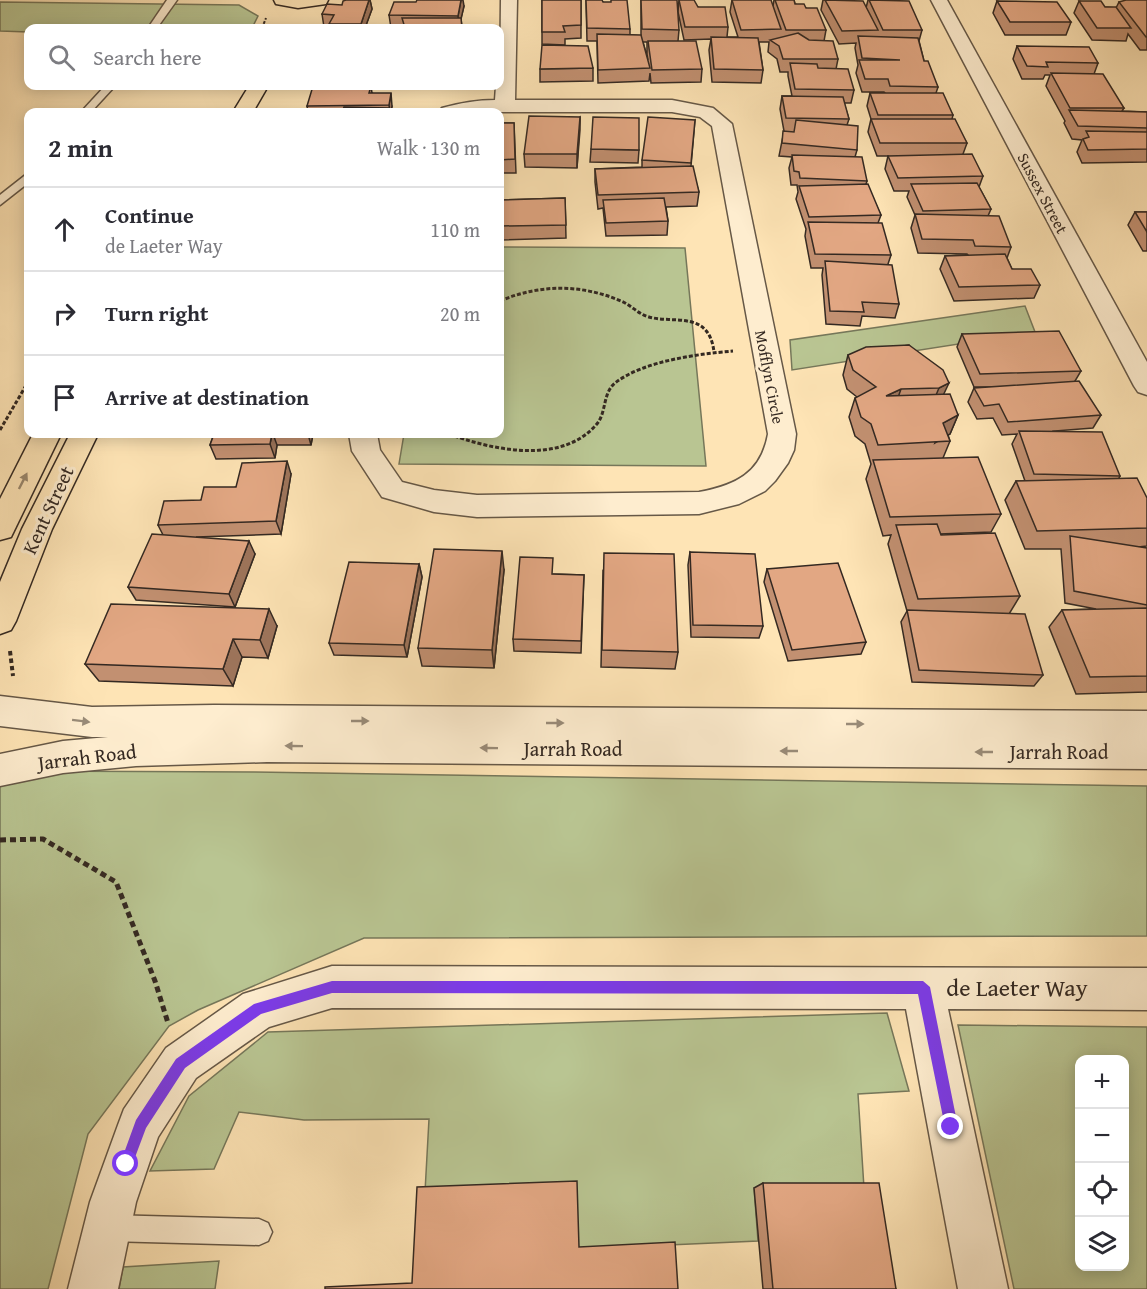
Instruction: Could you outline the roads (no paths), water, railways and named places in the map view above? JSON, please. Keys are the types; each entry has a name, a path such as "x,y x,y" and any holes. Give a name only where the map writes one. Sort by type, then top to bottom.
{"main road":[{"path":"282,0 302,3 321,0"},
{"path":"282,0 293,20 321,0"},
{"path":"245,108 256,90"},
{"path":"261,108 270,90"},
{"name":"Kent Street","path":"0,529 45,438"},
{"name":"Kent Street","path":"0,621 37,529 82,438"}],"street":[{"path":"505,106 509,0"},
{"name":"Sussex Street","path":"939,0 1147,386"},
{"name":"Mofflyn Circle","path":"364,438 366,451 392,490 434,501 477,506 699,503 722,500 762,479 781,447 782,434 722,124 706,112 682,106 463,108"},
{"name":"Jarrah Road","path":"0,711 92,722 225,720 1147,726"},
{"name":"Jarrah Road","path":"0,770 63,757 136,750 267,746 1147,753"},
{"name":"de Laeter Way","path":"93,1289 113,1202 140,1125 181,1063 258,1009 332,987 1147,989"},
{"path":"923,987 983,1289"}],"lane":[{"path":"155,24 172,0"},
{"path":"90,108 106,90"},
{"path":"0,201 24,180"},
{"path":"107,1228 259,1232"}]}
